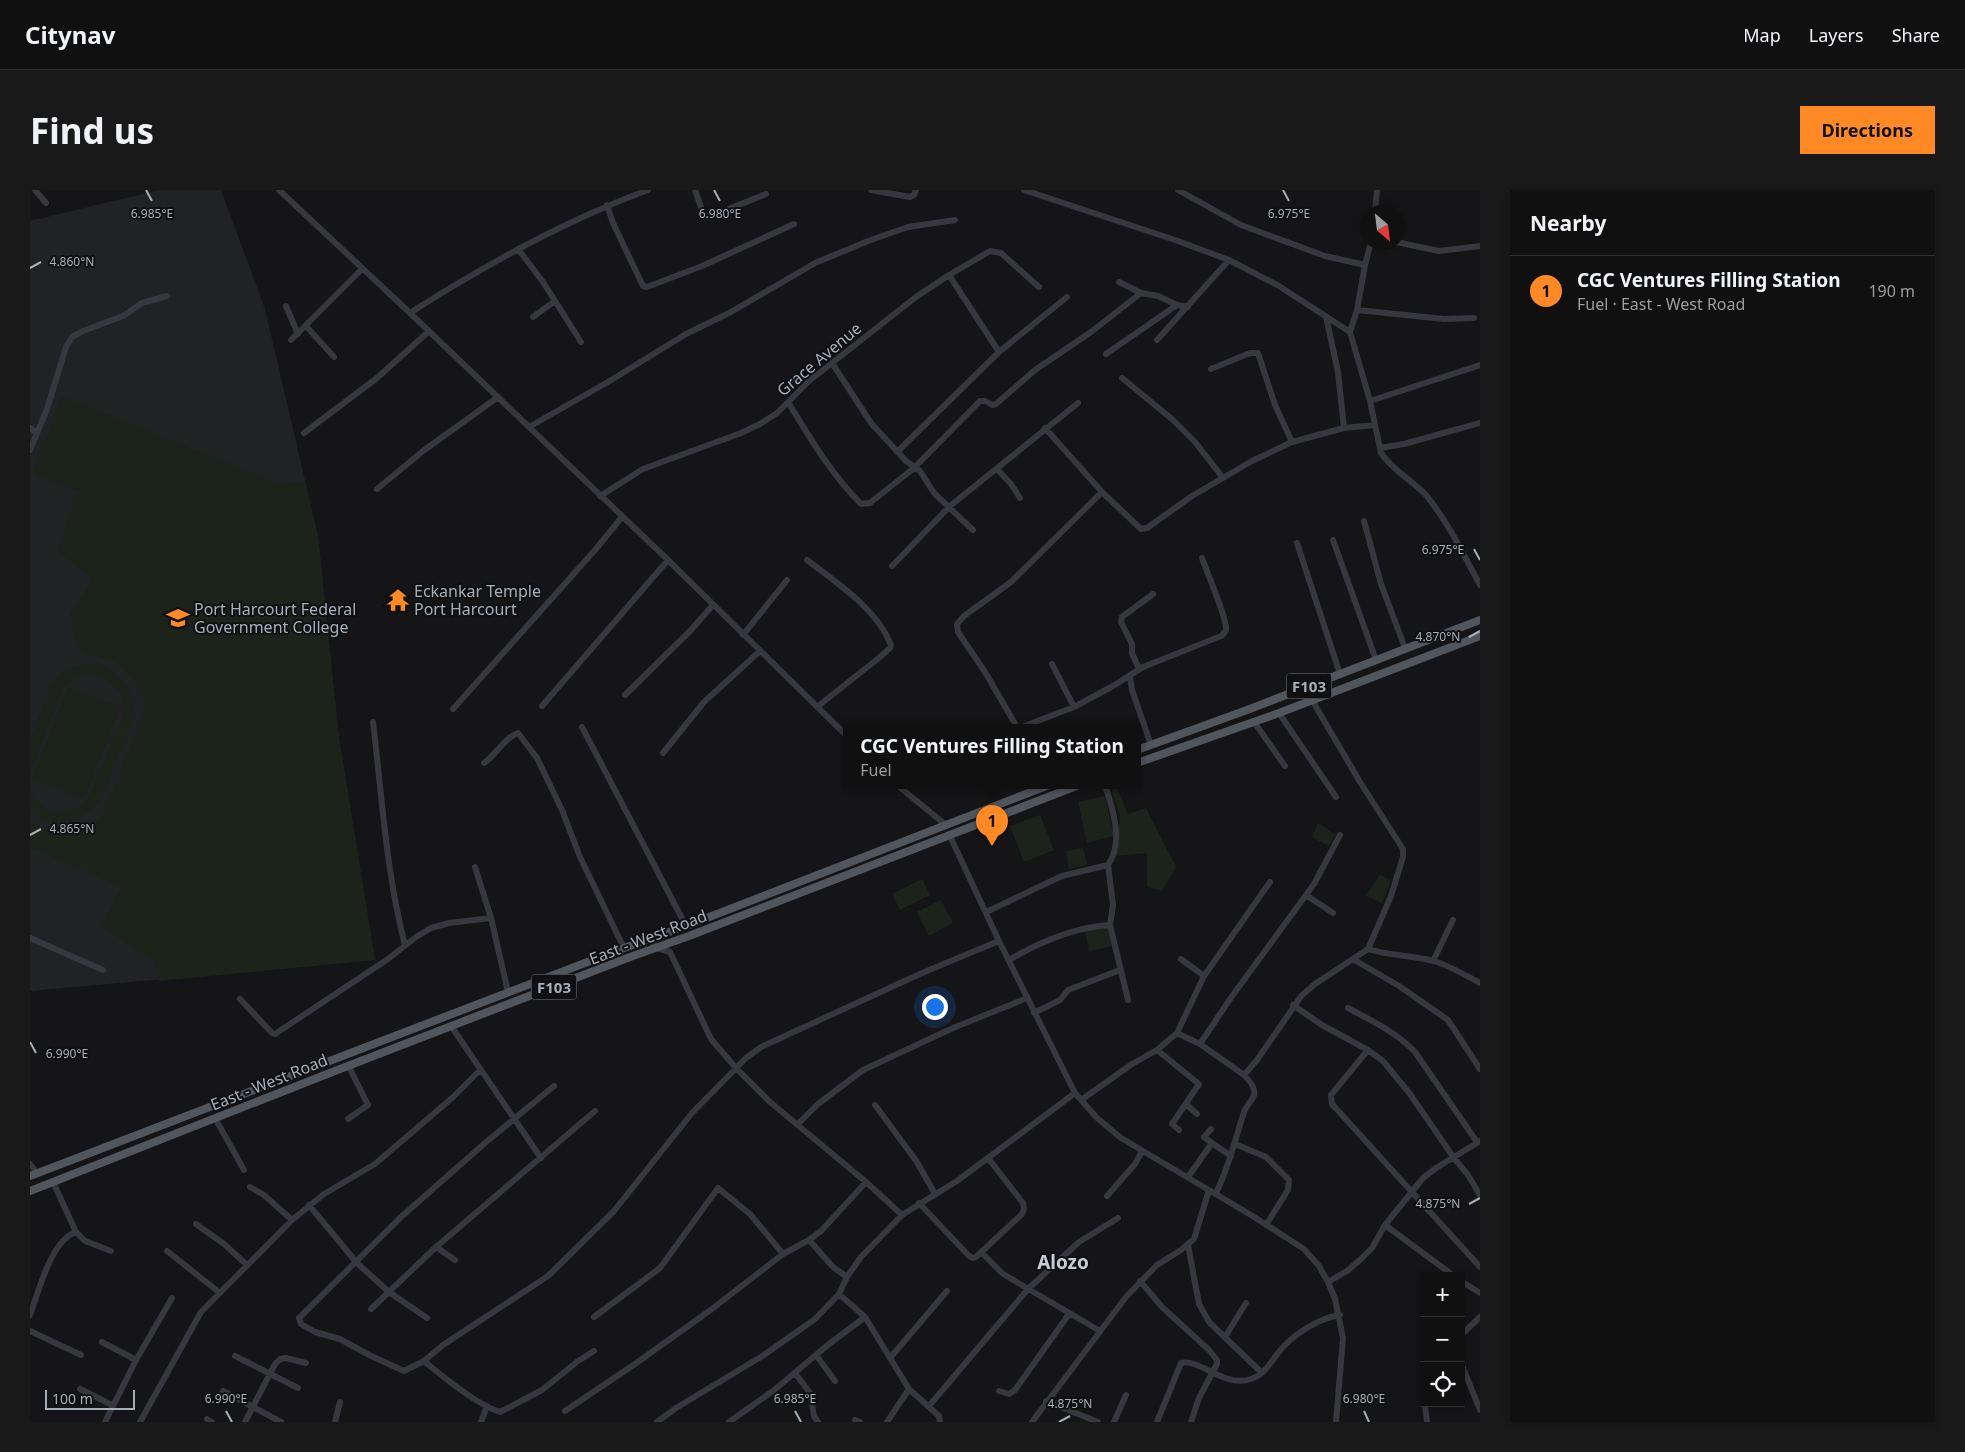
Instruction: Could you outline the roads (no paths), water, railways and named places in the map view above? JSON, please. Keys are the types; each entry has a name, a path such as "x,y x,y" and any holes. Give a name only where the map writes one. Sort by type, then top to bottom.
{"main road":[{"name":"F103","path":"1141,749 1480,620"},
{"name":"F103","path":"1141,762 1279,713 1480,636"},
{"name":"East - West Road","path":"34,1175 508,992 946,826 1033,789"},
{"name":"East - West Road","path":"30,1191 348,1065 1068,789"}],"street":[{"path":"35,190 46,203"},
{"path":"279,190 668,560 843,732"},
{"path":"410,313 450,287 518,249 607,205 648,190"},
{"path":"695,190 703,213 709,217 766,194"},
{"path":"872,190 910,198 916,190"},
{"path":"1024,190 1178,241 1229,260 1279,286 1350,332"},
{"path":"1178,190 1241,225 1324,256 1365,265"},
{"path":"1376,205 1377,190"},
{"path":"607,205 613,223 643,286 647,287 711,262 794,224"},
{"path":"529,427 608,382 686,334 732,312 815,263 868,240 908,227 955,220"},
{"path":"1405,244 1439,251 1480,246"},
{"path":"518,249 581,342"},
{"path":"1369,250 1357,310 1350,332 1370,401 1380,448 1386,460 1413,482 1426,496 1441,517 1480,585"},
{"name":"Grace Avenue","path":"600,496 643,469 741,433 760,424 788,402 809,381 916,297 983,255 994,251 1001,253 1039,287"},
{"path":"1156,340 1229,260"},
{"path":"292,340 362,269"},
{"path":"949,275 999,352"},
{"path":"1119,282 1141,293 1158,296 1188,307"},
{"path":"788,402 837,478 861,504 870,503 914,468 980,401 985,401 992,405 996,404 1035,370 1091,332 1141,293"},
{"path":"30,450 47,409 66,347 72,337 123,316 142,303 167,296"},
{"path":"898,452 999,352 1068,297"},
{"path":"533,317 555,301"},
{"path":"1106,354 1177,304"},
{"path":"286,306 298,334"},
{"path":"1357,310 1444,319 1474,318"},
{"path":"1326,318 1338,372 1344,428"},
{"path":"306,326 334,357"},
{"path":"304,433 377,378 428,332"},
{"path":"1212,369 1250,353 1258,353 1275,405 1292,442"},
{"path":"832,363 871,423 925,478 934,493 950,506 973,530"},
{"path":"1370,401 1480,365"},
{"path":"1122,378 1172,418 1195,442 1223,478"},
{"path":"377,489 430,446 498,397"},
{"path":"892,566 950,506 1078,403"},
{"path":"1380,448 1404,444 1480,423"},
{"path":"1046,428 1102,492 1140,529 1144,529 1192,496 1292,442 1344,428 1375,425"},
{"path":"30,428 37,433"},
{"path":"997,469 1011,484 1020,498"},
{"path":"1015,724 985,672 958,632 957,624 964,616 1011,582 1102,492"},
{"path":"453,709 595,550 622,517"},
{"path":"1364,521 1380,584 1405,648"},
{"path":"1333,540 1376,660"},
{"path":"1297,543 1340,674"},
{"path":"1030,724 1074,707 1130,677 1139,669 1221,636 1227,628 1202,558"},
{"path":"542,706 668,560"},
{"path":"807,560 856,598 881,628 891,645 880,657 816,707"},
{"path":"743,635 787,580"},
{"path":"1139,669 1132,653 1132,644 1122,622 1122,617 1153,594"},
{"path":"625,695 691,630 713,605"},
{"path":"663,753 704,702 760,651"},
{"path":"1052,664 1074,707"},
{"path":"1130,677 1132,690 1151,745"},
{"path":"1244,1075 1257,1060 1293,1005 1315,984 1368,949 1391,896 1403,857 1403,849 1360,782 1312,700"},
{"path":"1279,713 1336,797"},
{"path":"373,722 380,800 398,919 405,945"},
{"path":"1254,722 1285,766"},
{"path":"582,727 686,926"},
{"path":"484,764 512,735 518,733 537,758 562,810 580,856 624,948"},
{"path":"905,789 903,791 946,826"},
{"path":"986,912 1062,876 1108,865 1115,856 1116,847 1112,809 1106,789"},
{"path":"949,834 1034,1013 1075,1093 1081,1100 1121,1138 1213,1192 1304,1249 1312,1256 1328,1282 1340,1314 1343,1338 1336,1422"},
{"path":"1200,1044 1230,998 1306,895 1326,864 1340,835"},
{"path":"1108,865 1113,905 1110,925 1128,1000"},
{"path":"475,867 491,918 508,992"},
{"path":"1081,1100 1132,1064 1157,1050 1177,1033 1204,976 1270,882"},
{"path":"1306,895 1333,913"},
{"path":"240,999 275,1034 388,960 405,945 431,928 449,923 491,918"},
{"path":"1433,961 1453,920"},
{"path":"1008,960 1054,938 1093,927 1110,925"},
{"path":"30,938 102,970"},
{"path":"650,939 656,948 665,949 670,952 711,1039 736,1068 798,1125 902,1215"},
{"path":"554,1086 401,1218 300,1318 301,1324 315,1332 340,1339 404,1371 424,1361 443,1345 548,1276 614,1211 692,1112 736,1068 761,1047 922,973 999,941"},
{"path":"1368,949 1383,954 1433,961 1461,973 1480,984"},
{"path":"1181,959 1204,976"},
{"path":"1353,959 1399,986 1448,1020 1480,1069"},
{"path":"1034,1013 1060,1000 1068,990 1120,970"},
{"path":"798,1125 818,1104 863,1070 953,1028 1027,998"},
{"path":"1293,1005 1333,1031 1368,1050 1396,1075 1468,1175 1480,1195"},
{"path":"1328,1282 1347,1271 1372,1248 1385,1225 1423,1178 1479,1141 1419,1058 1402,1039 1386,1028 1348,1008"},
{"path":"451,1026 541,1158"},
{"path":"1032,1422 1046,1401 1140,1281 1157,1265 1188,1245 1196,1236 1198,1220 1213,1192 1225,1175 1244,1110 1254,1095 1253,1089 1244,1075 1200,1044 1177,1033"},
{"path":"1157,1050 1198,1084 1172,1124 1179,1130"},
{"path":"1368,1050 1331,1096 1332,1104 1480,1267"},
{"path":"348,1065 368,1105 348,1119"},
{"path":"140,1422 201,1312 309,1205 375,1164 452,1098 480,1070"},
{"path":"657,1422 676,1408 768,1353 815,1319 839,1294 847,1277 871,1246 902,1215 988,1158 1075,1093"},
{"path":"875,1104 916,1162 935,1194"},
{"path":"1186,1104 1197,1114"},
{"path":"370,1309 436,1247 595,1111"},
{"path":"215,1118 244,1170"},
{"path":"1211,1129 1204,1136 1231,1156"},
{"path":"1188,1177 1212,1142"},
{"path":"1235,1144 1266,1157 1289,1180 1288,1190 1266,1225"},
{"path":"1107,1196 1135,1164 1142,1151"},
{"path":"918,1204 969,1256 973,1258 982,1253 1022,1214 1024,1209 1023,1203 988,1158"},
{"path":"30,1164 34,1175"},
{"path":"53,1182 76,1232 85,1241 111,1251"},
{"path":"565,1411 643,1358 783,1254 821,1231 866,1182"},
{"path":"250,1187 264,1195 292,1220"},
{"path":"594,1317 660,1268 718,1188 750,1214 783,1254"},
{"path":"309,1205 356,1263 389,1292 427,1318"},
{"path":"929,1406 1028,1289 1079,1242 1118,1218"},
{"path":"196,1224 224,1244 247,1265"},
{"path":"1385,1225 1449,1272"},
{"path":"30,1315 56,1248 68,1234 76,1232"},
{"path":"809,1240 833,1267 847,1277"},
{"path":"1188,1245 1199,1304 1209,1322 1262,1373"},
{"path":"436,1247 455,1260"},
{"path":"167,1251 220,1293"},
{"path":"982,1253 1003,1274 1100,1331"},
{"path":"1140,1281 1162,1307 1216,1357 1216,1364 1199,1398 1191,1422"},
{"path":"1465,1284 1480,1294"},
{"path":"890,1358 947,1291"},
{"path":"839,1294 865,1317 908,1389 939,1416 940,1422"},
{"path":"104,1422 136,1360 172,1298"},
{"path":"1225,1337 1246,1304"},
{"path":"999,1391 1009,1394 1015,1390 1070,1314"},
{"path":"1157,1422 1181,1363 1189,1363 1228,1380 1249,1380 1262,1373 1283,1347 1297,1335 1322,1320 1340,1314"},
{"path":"729,1422 795,1373 865,1317"},
{"path":"1465,1331 1480,1317"},
{"path":"30,1330 81,1355"},
{"path":"102,1342 136,1360"},
{"path":"424,1361 441,1376 488,1406 497,1411 505,1411 542,1390 578,1361 594,1351"},
{"path":"816,1355 835,1382"},
{"path":"235,1356 298,1388"},
{"path":"245,1422 280,1359 286,1358 306,1363"},
{"path":"795,1373 810,1393 811,1407 818,1422"},
{"path":"1465,1373 1480,1410"},
{"path":"80,1389 112,1406"},
{"path":"887,1422 908,1389"},
{"path":"223,1391 281,1422"},
{"path":"1114,1422 1126,1395"},
{"path":"1046,1401 1098,1422"},
{"path":"335,1422 340,1402"},
{"path":"481,1422 488,1406"},
{"path":"1425,1407 1427,1422"}],"place":[{"name":"Eckankar Temple Port Harcourt","path":"398,600"},
{"name":"Port Harcourt Federal Government College","path":"178,618"},
{"name":"CGC Ventures Filling Station","path":"992,846"}],"district":[{"name":"Alozo","path":"1063,1262"}]}
